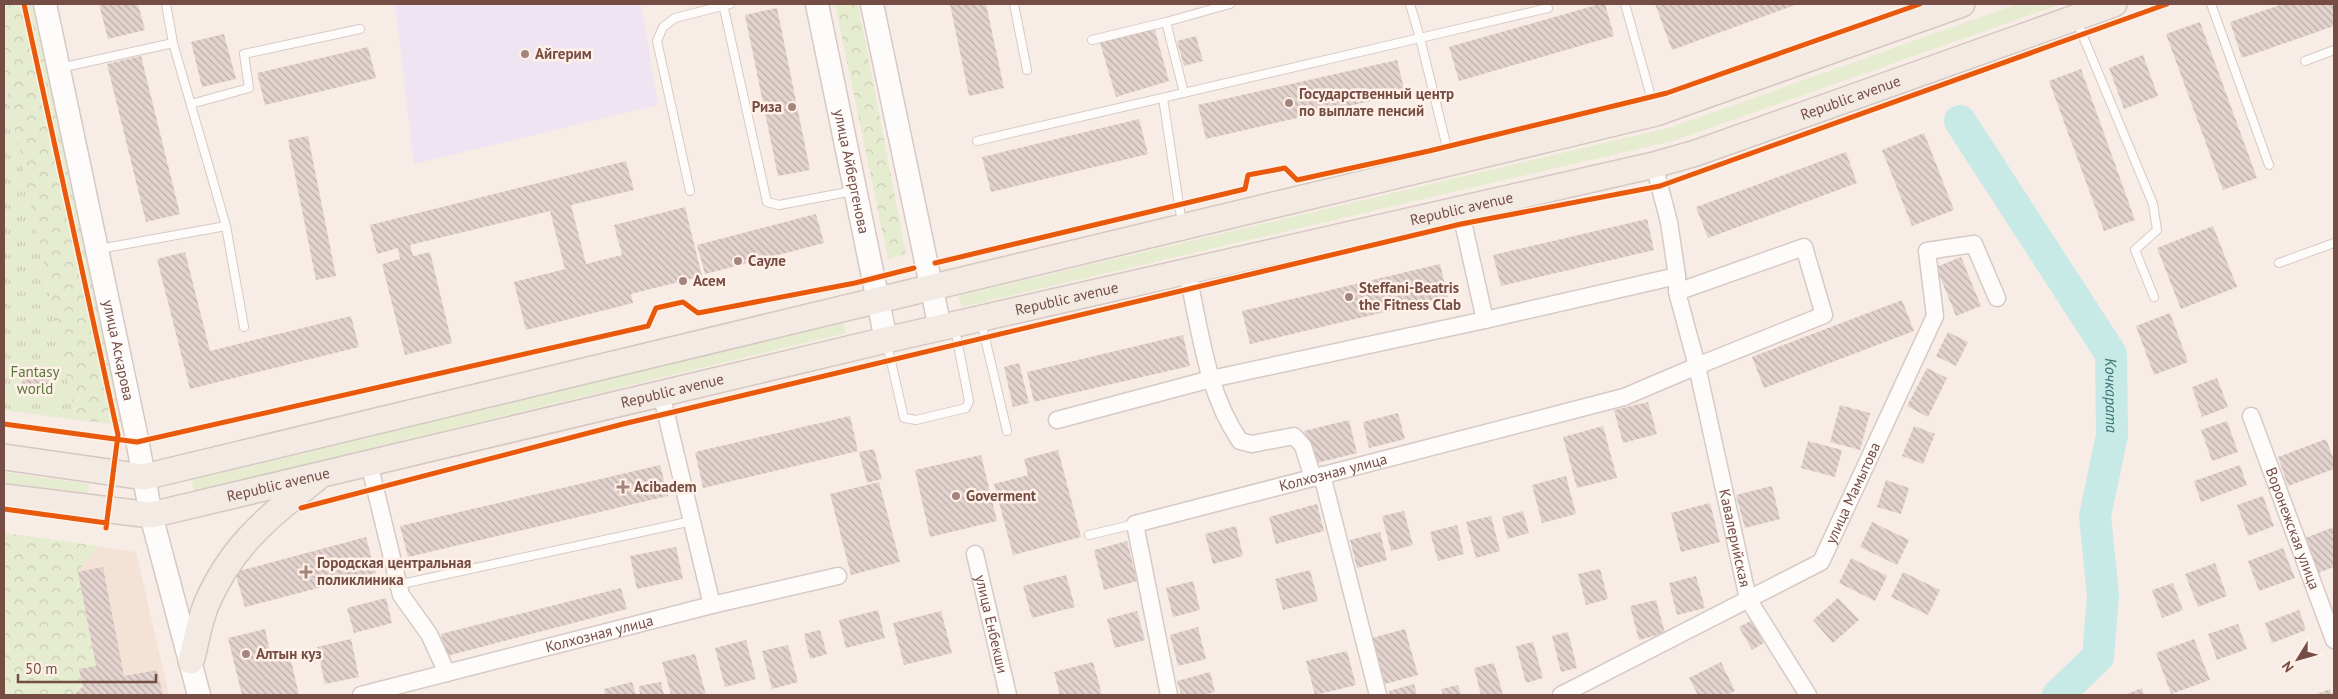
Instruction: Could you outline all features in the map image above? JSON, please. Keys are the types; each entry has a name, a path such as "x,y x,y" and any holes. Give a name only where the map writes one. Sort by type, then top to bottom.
{"main road":[{"name":"улица Аскарова","path":"45,4 144,477 150,515 199,695"},
{"name":"улица Айбергенова","path":"817,4 886,340"},
{"path":"872,4 932,287 947,326"},
{"path":"4,457 144,477 1656,113 1962,4"},
{"name":"Republic avenue","path":"4,497 150,515 980,318 1654,165 1696,153 2114,4"},
{"path":"191,661 205,607 221,573 244,541 269,517 322,474"}],"street":[{"name":"Кавалерийская","path":"1654,165 1669,222 1677,276 1676,292 1697,366 1748,600 1808,695"},
{"path":"1460,209 1485,320"},
{"name":"улица Мамытова","path":"1561,695 1821,562 1934,316 1927,251 1974,244 1997,298"},
{"name":"Колхозная улица","path":"1134,524 1624,397 1824,315 1804,247 1676,292"},
{"path":"1188,271 1211,379 1232,430 1240,440 1252,444 1294,436 1303,446 1317,476 1378,695"},
{"path":"1057,420 1211,379 1485,320 1677,276"},
{"path":"661,394 712,605"},
{"name":"Воронежская улица","path":"2252,416 2334,640"},
{"path":"370,463 401,595 429,634 447,673"},
{"path":"1134,524 1169,695"},
{"name":"улица Енбекши","path":"975,554 1008,695"},
{"name":"Колхозная улица","path":"361,695 712,605 838,576"}],"lane":[{"path":"166,4 173,44 226,226 244,327"},
{"path":"690,191 657,41 663,27 675,18 725,4 767,202 779,205 855,190"},
{"path":"1014,4 1027,70"},
{"path":"1092,40 1230,4"},
{"path":"1410,4 1450,162"},
{"path":"1625,4 1656,113"},
{"path":"2211,4 2269,165"},
{"path":"977,141 1548,8"},
{"path":"2075,18 2153,204 2157,230 2135,250 2154,296"},
{"path":"1166,22 1184,93"},
{"path":"191,104 249,88 244,54 360,29"},
{"path":"58,68 173,44"},
{"path":"2305,61 2334,50"},
{"path":"1163,98 1183,226"},
{"path":"97,249 226,226"},
{"path":"2279,263 2334,243"},
{"path":"980,318 1006,431"},
{"path":"886,340 904,418 916,420 966,408 969,401 947,326"},
{"path":"398,585 692,521"},
{"path":"1089,535 1134,524"}],"shaded area":[{"name":"Айгерим","path":"395,4 641,4 658,105 414,164"},
{"path":"4,533 136,552 169,695 4,695"}],"green space":[{"path":"4,4 33,4 125,425 76,420 4,78"},
{"path":"835,4 858,4 906,254 888,259"},
{"path":"2017,4 2061,4 1676,140 962,307 958,296 1672,127"},
{"name":"Fantasy world","path":"4,78 76,420 4,410"},
{"path":"843,322 846,333 194,491 192,480"},
{"path":"4,472 89,484 88,495 4,483"},
{"path":"4,533 98,546 78,572 96,666 79,669 83,687 73,695 4,695"}],"building":[{"path":"99,4 138,4 145,30 108,39"},
{"path":"950,4 986,4 1004,88 969,96"},
{"path":"1605,4 1614,36 1459,81 1449,47"},
{"path":"1655,4 1798,4 1672,50"},
{"path":"2283,4 2334,4 2334,26 2242,58 2230,22"},
{"path":"777,8 810,170 778,176 745,15"},
{"path":"2200,22 2257,178 2223,190 2166,34"},
{"path":"1154,27 1169,81 1116,97 1100,43"},
{"path":"224,34 236,79 202,87 191,42"},
{"path":"1196,36 1203,61 1184,66 1177,41"},
{"path":"368,47 376,78 265,105 257,73"},
{"path":"2143,55 2158,96 2124,109 2109,68"},
{"path":"141,56 180,214 146,222 107,64"},
{"path":"1397,60 1405,93 1206,139 1198,105"},
{"path":"2081,69 2135,220 2104,231 2049,81"},
{"path":"1139,119 1148,154 991,192 982,157"},
{"path":"1924,133 1954,210 1912,226 1882,150"},
{"path":"308,136 336,276 316,280 288,140"},
{"path":"1846,152 1857,183 1708,238 1696,207"},
{"path":"626,161 634,190 571,205 586,264 622,255 614,225 685,207 702,276 631,294 633,303 526,330 514,282 565,269 550,211 410,245 413,256 430,252 452,343 405,355 382,264 400,259 398,248 377,254 370,225"},
{"path":"816,214 824,243 705,274 697,245"},
{"path":"1647,219 1654,250 1501,286 1493,255"},
{"path":"2213,226 2237,287 2181,309 2157,248"},
{"path":"185,252 210,351 351,316 359,347 190,389 157,259"},
{"path":"1961,257 1981,306 1956,316 1936,267"},
{"path":"1440,264 1448,297 1250,344 1242,311"},
{"path":"1902,300 1914,331 1764,388 1752,357"},
{"path":"2170,313 2188,362 2154,375 2136,326"},
{"path":"1948,332 1968,342 1956,366 1936,356"},
{"path":"1183,335 1190,366 1034,402 1027,372"},
{"path":"1019,363 1029,403 1013,407 1004,367"},
{"path":"1927,368 1947,378 1928,417 1907,406"},
{"path":"24,371 50,375 47,394 21,389"},
{"path":"2217,378 2228,407 2202,417 2192,387"},
{"path":"1648,402 1657,434 1623,443 1614,410"},
{"path":"1840,405 1870,413 1860,450 1830,442"},
{"path":"1398,413 1405,439 1369,448 1363,422"},
{"path":"850,416 858,451 703,488 695,452"},
{"path":"1349,420 1357,453 1313,464 1304,431"},
{"path":"2227,421 2238,452 2212,461 2201,430"},
{"path":"1603,426 1617,478 1577,488 1563,437"},
{"path":"1914,426 1935,434 1923,464 1902,456"},
{"path":"2326,439 2334,460 2334,469 2288,486 2278,457"},
{"path":"1808,441 1842,450 1835,477 1801,468"},
{"path":"874,449 882,479 867,483 859,452"},
{"path":"1058,450 1081,537 1013,555 994,484 1028,475 1024,459"},
{"name":"Goverment","path":"981,455 997,521 930,537 915,470"},
{"path":"660,465 668,496 408,557 400,526"},
{"path":"2240,465 2247,485 2201,502 2194,481"},
{"path":"1566,476 1576,514 1542,523 1532,485"},
{"path":"1886,480 1909,488 1901,514 1877,507"},
{"path":"879,482 900,562 851,575 830,494"},
{"path":"1772,486 1780,519 1745,528 1736,495"},
{"path":"2263,496 2274,526 2248,536 2237,505"},
{"path":"1710,503 1720,542 1681,552 1671,513"},
{"path":"1317,504 1324,531 1276,544 1269,517"},
{"path":"1404,511 1413,545 1391,551 1382,516"},
{"path":"1523,511 1529,533 1508,539 1502,517"},
{"path":"1491,516 1500,551 1476,558 1466,522"},
{"path":"1872,522 1909,540 1897,565 1860,547"},
{"path":"1457,525 1464,554 1438,561 1430,532"},
{"path":"1236,526 1243,556 1213,564 1205,534"},
{"path":"2334,527 2334,567 2318,573 2305,538"},
{"path":"1380,532 1387,560 1357,568 1350,540"},
{"name":"Городская центральная поликлиника","path":"366,537 376,573 245,607 235,572"},
{"path":"1127,541 1137,581 1104,590 1094,550"},
{"path":"676,547 683,579 637,589 630,556"},
{"path":"2283,548 2295,578 2259,591 2248,561"},
{"path":"1851,558 1887,576 1875,601 1839,583"},
{"path":"2215,563 2227,596 2198,607 2185,574"},
{"path":"103,567 124,676 157,670 163,695 73,695 83,687 79,669 96,666 78,572"},
{"path":"1600,569 1608,599 1586,605 1578,574"},
{"path":"1310,570 1318,601 1283,610 1275,579"},
{"path":"1903,572 1940,590 1928,615 1891,597"},
{"path":"1066,575 1075,607 1032,618 1023,586"},
{"path":"1696,576 1705,608 1677,615 1669,583"},
{"path":"1193,581 1200,610 1173,617 1166,588"},
{"path":"2173,583 2183,610 2162,618 2152,590"},
{"path":"621,588 627,609 447,656 441,634"},
{"path":"386,598 392,623 354,633 347,608"},
{"path":"1838,598 1859,620 1833,643 1813,620"},
{"path":"1656,600 1665,633 1639,640 1630,606"},
{"path":"878,610 885,638 846,648 839,620"},
{"path":"2299,610 2306,630 2272,643 2265,623"},
{"path":"941,611 952,653 904,665 893,623"},
{"path":"1137,611 1145,640 1115,648 1107,619"},
{"path":"1754,619 1767,641 1752,650 1739,627"},
{"path":"2238,624 2247,649 2217,660 2208,634"},
{"path":"1198,627 1206,659 1178,666 1170,635"},
{"path":"265,629 272,661 290,656 299,695 242,695 228,638"},
{"path":"1405,629 1418,675 1385,684 1372,638"},
{"path":"820,630 827,654 810,659 804,634"},
{"path":"1568,632 1577,668 1561,672 1552,636"},
{"path":"351,639 359,677 325,684 317,647"},
{"path":"2194,639 2210,680 2171,694 2156,653"},
{"path":"746,640 756,679 725,687 715,648"},
{"path":"1533,642 1543,678 1526,683 1516,646"},
{"path":"788,645 798,682 772,689 762,651"},
{"path":"1347,651 1356,685 1315,695 1306,661"},
{"path":"695,654 706,695 671,695 662,662"},
{"path":"1093,662 1102,695 1060,695 1054,672"},
{"path":"1721,662 1735,691 1726,695 1698,695 1689,678"},
{"path":"1494,663 1503,695 1481,695 1474,668"},
{"path":"1210,672 1215,692 1203,695 1181,695 1177,681"},
{"path":"632,682 636,695 605,695 604,689"},
{"path":"661,682 664,695 640,695 639,686"},
{"path":"1414,684 1417,695 1390,695 1389,691"},
{"path":"1458,685 1461,695 1443,695 1441,689"},
{"path":"2142,688 2144,695 2124,695"},
{"path":"2330,689 2333,695 2314,695"}],"waterway":[{"name":"Кочкарата","path":"1960,121 2111,354 2112,435 2095,516 2103,596 2098,657 2058,695"}],"cycle path":[{"path":"24,4 118,435 106,528"},
{"path":"935,263 1245,189 1248,175 1285,168 1297,180 1429,151 1667,93 1920,4"},
{"path":"301,508 623,424 1461,224 1660,186 2167,4"},
{"path":"4,424 137,442 648,326 656,308 683,302 698,313 855,283 914,268"},
{"path":"4,509 107,523"}],"place":[{"name":"Айгерим","path":"525,54"},
{"name":"Государственный центр по выплате пенсий","path":"1289,103"},
{"name":"Риза","path":"792,107"},
{"name":"Сауле","path":"738,261"},
{"name":"Асем","path":"683,281"},
{"name":"Steffani-Beatris the Fitness Clab","path":"1349,297"},
{"name":"Acibadem","path":"623,487"},
{"name":"Goverment","path":"956,496"},
{"name":"Городская центральная поликлиника","path":"306,572"},
{"name":"Алтын куз","path":"246,654"}]}
